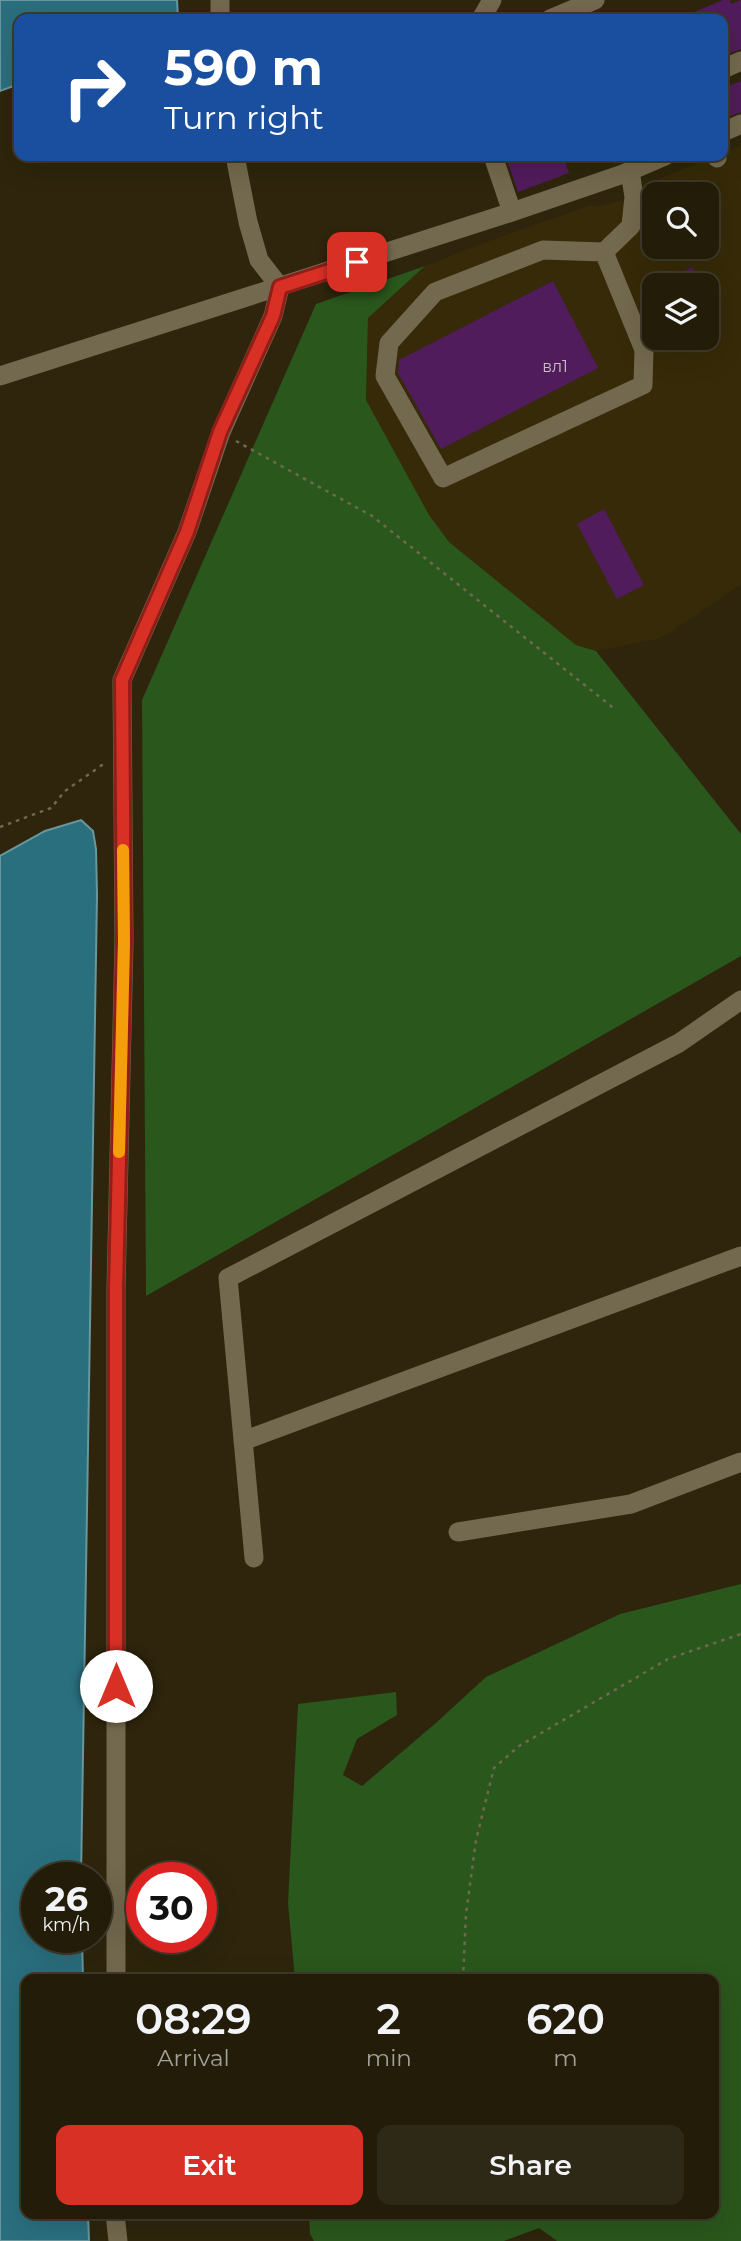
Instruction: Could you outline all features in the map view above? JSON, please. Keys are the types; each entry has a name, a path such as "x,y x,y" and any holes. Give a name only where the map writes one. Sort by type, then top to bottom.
{"street":[{"path":"562,14 595,0"},
{"path":"236,161 248,222 259,260 280,287"},
{"path":"495,161 512,212"},
{"path":"0,376 512,212 653,161"},
{"path":"604,252 644,350 643,385 443,478 385,376 389,343 435,292 543,250 604,252 631,226 634,197 630,171"},
{"path":"116,1974 116,1289 124,942 122,680 187,532 220,432 273,316 280,287"},
{"path":"254,1558 228,1278 679,1042 741,1000"},
{"path":"243,1441 741,1256"},
{"path":"458,1532 631,1504 741,1462"},
{"path":"116,2219 118,2241"}],"path":[{"path":"220,432 372,516 615,710"},
{"path":"0,827 51,808 65,791 122,750"},
{"path":"463,1974 466,1914 476,1840 494,1768 519,1746 668,1659 741,1634"}],"shaded area":[{"path":"741,145 741,584 670,633 657,639 596,651 576,645 449,542 428,515 366,400 368,318 425,266 592,205 596,207 642,195 642,259 719,259 719,182 652,182 706,161 728,161 728,151"}],"green space":[{"path":"425,266 368,318 366,400 429,515 449,542 576,645 596,651 741,834 741,956 146,1296 142,700 316,304"},
{"path":"741,1584 741,2241 557,2241 539,2228 504,2241 314,2241 310,2234 309,2219 719,2219 719,1974 295,1974 288,1903 298,1704 396,1692 397,1715 357,1739 343,1775 362,1786 486,1677 620,1614"}],"water":[{"path":"0,0 177,0 178,14 14,14 14,86 0,91"},
{"path":"81,820 93,831 97,895 81,1862 21,1862 21,1953 82,1953 83,1974 21,1974 21,2219 88,2219 89,2241 0,2241 0,856 45,831"}],"building":[{"path":"723,0 730,0 731,4 741,0 741,49 728,54 728,14 689,14"},
{"path":"741,81 741,112 728,117 728,86"},
{"path":"507,161 565,161 569,173 518,192"},
{"path":"692,267 695,273 681,273"},
{"path":"553,281 598,368 441,449 398,373 399,360"},
{"path":"604,509 644,585 617,599 577,524"}],"slow traffic":[{"path":"119,1152 124,942 123,850"}],"route":[{"path":"116,1686 116,1289 124,942 122,680 187,532 220,432 273,316 280,287 357,262"}]}
